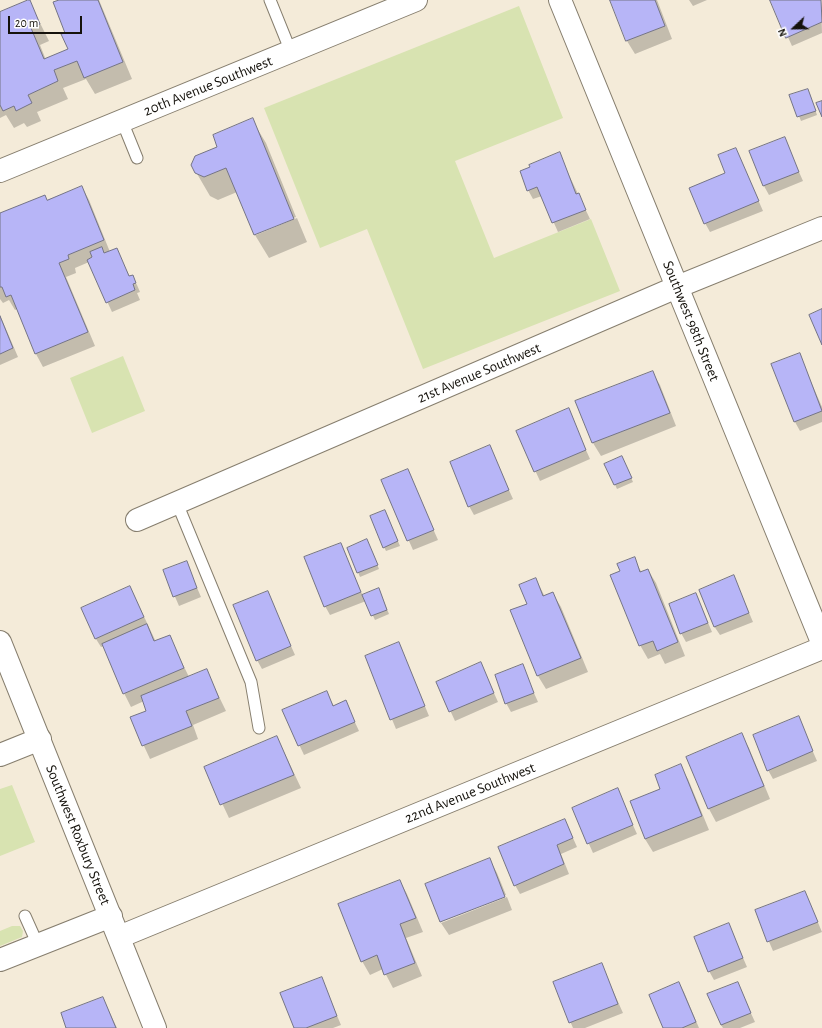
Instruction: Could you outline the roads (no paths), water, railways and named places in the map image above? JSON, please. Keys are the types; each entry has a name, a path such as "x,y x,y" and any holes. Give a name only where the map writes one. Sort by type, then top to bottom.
{"street":[{"name":"20th Avenue Southwest","path":"0,171 416,0"},
{"name":"Southwest 98th Street","path":"560,0 822,642"},
{"name":"21st Avenue Southwest","path":"137,520 677,287 822,228"},
{"name":"Southwest Roxbury Street","path":"0,642 155,1028"},
{"name":"22nd Avenue Southwest","path":"119,937 822,648"},
{"path":"0,754 40,739"},
{"path":"0,960 111,916"}],"lane":[{"path":"270,0 290,52"},
{"path":"122,121 137,158"},
{"path":"177,503 251,682 259,728"},
{"path":"25,916 38,945"}]}
